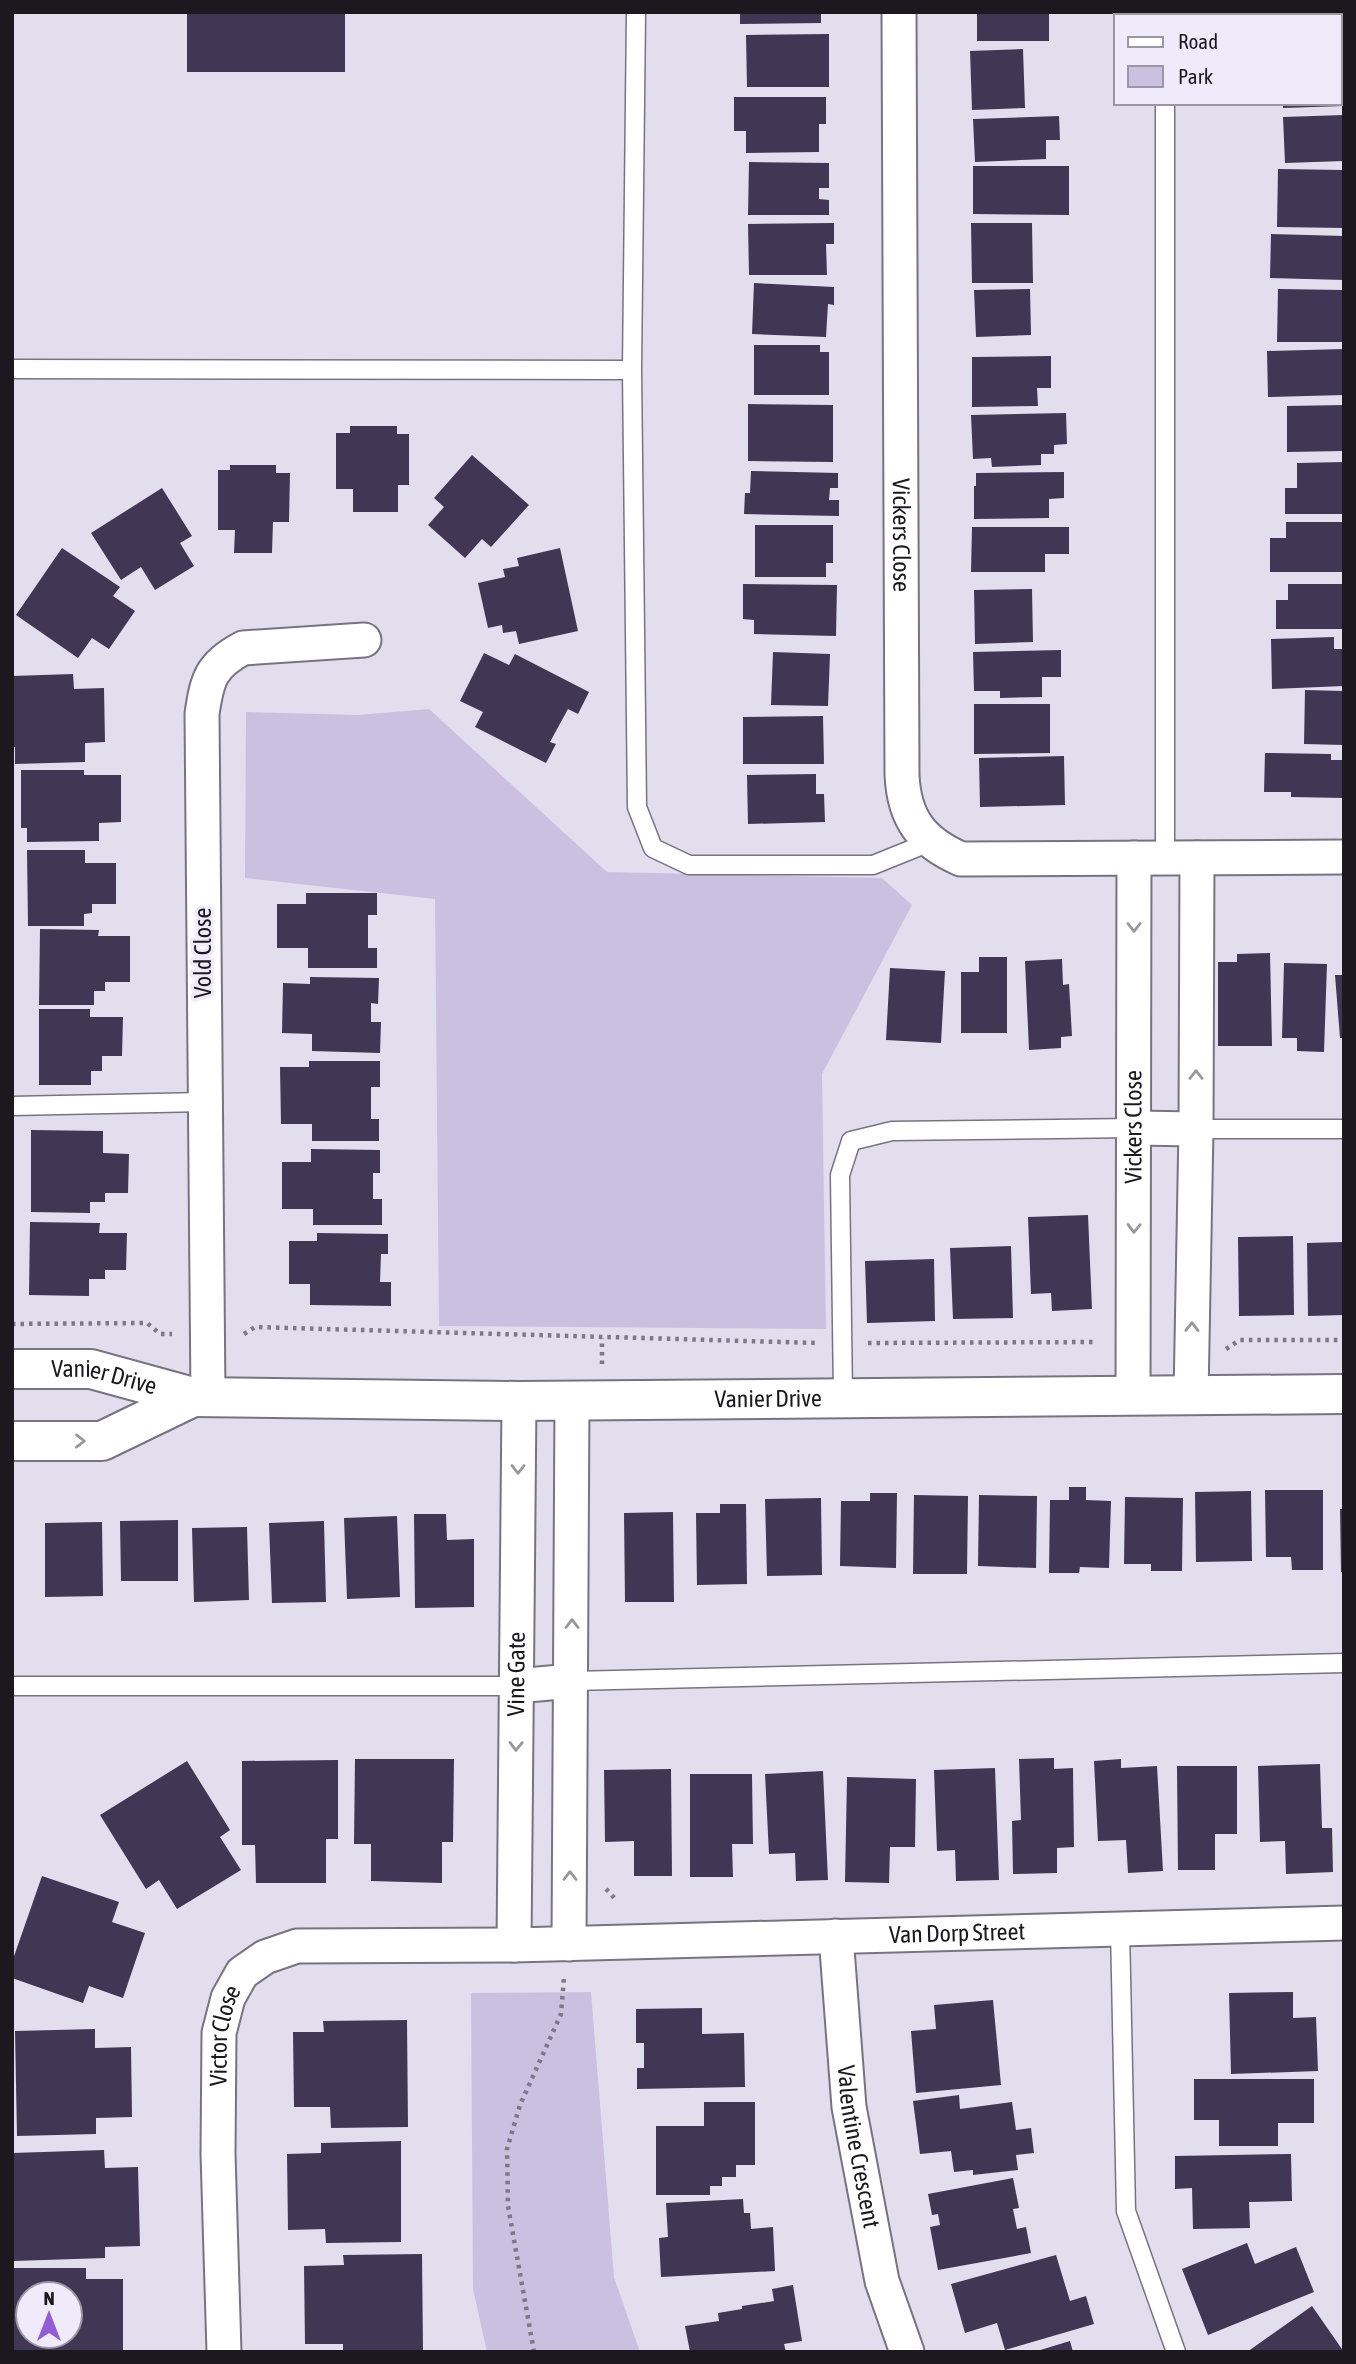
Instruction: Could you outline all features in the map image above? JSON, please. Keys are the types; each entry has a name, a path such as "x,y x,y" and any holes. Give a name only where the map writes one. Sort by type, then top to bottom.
{"street":[{"name":"Vickers Close","path":"899,12 902,775 906,806 915,825 942,851 961,859 1344,857"},
{"name":"Vold Close","path":"201,1397 204,1102 202,713 207,682 226,657 243,648 364,640"},
{"name":"Vickers Close","path":"1133,1397 1135,1128 1165,858"},
{"path":"1165,858 1196,1129 1191,1396"},
{"path":"1135,1128 1196,1129"},
{"name":"Vanier Drive","path":"12,1369 91,1369 201,1397 519,1401 1344,1394"},
{"name":"Vanier Drive","path":"12,1441 102,1441 201,1397"},
{"path":"569,1944 572,1400"},
{"name":"Vine Gate","path":"514,1945 519,1401"},
{"path":"516,1686 572,1681"},
{"name":"Van Dorp Street","path":"569,1944 1344,1923"},
{"name":"Valentine Crescent","path":"836,1936 849,2107 882,2281 907,2352"},
{"name":"Victor Close","path":"224,2352 218,2154 219,2033 228,1998 242,1973 265,1957 297,1946 569,1944"}],"lane":[{"path":"636,12 632,370 637,807 653,848 690,864 873,865 930,842"},
{"path":"1165,105 1165,858"},
{"path":"12,369 632,370"},
{"path":"12,1106 204,1102"},
{"path":"843,1397 840,1175 851,1141 892,1131 1135,1128"},
{"path":"1196,1129 1344,1129"},
{"path":"572,1681 1344,1663"},
{"path":"12,1686 516,1686"},
{"path":"1120,1928 1126,2211 1176,2352"}],"path":[{"path":"12,1324 146,1322 160,1334"},
{"path":"246,1334 255,1328 842,1343 1098,1342 1104,1347"},
{"path":"1227,1349 1240,1340 1344,1340"},
{"path":"534,2352 508,2206 507,2149 520,2105 561,2014 565,1976"}],"green space":[{"path":"429,709 607,872 882,878 912,905 822,1074 826,1329 439,1326 435,899 245,878 246,712 358,715"},
{"path":"591,1992 614,2277 640,2352 487,2352 473,2289 471,1993"}],"building":[{"path":"187,12 345,12 345,72 187,72"},
{"path":"740,12 821,12 821,23 740,24"},
{"path":"977,12 1049,12 1049,41 977,41"},
{"path":"1344,12 1344,50 1342,14 1280,14"},
{"path":"829,34 829,87 747,87 746,35"},
{"path":"1023,49 1025,108 972,110 970,51"},
{"path":"1344,57 1344,106 1283,108 1283,105 1342,105"},
{"path":"734,97 826,97 826,124 819,124 819,152 746,153 746,131 734,131"},
{"path":"1344,115 1344,161 1285,163 1283,117"},
{"path":"1059,116 1060,140 1046,140 1046,159 975,162 973,119"},
{"path":"749,162 829,163 829,188 819,188 819,199 829,200 829,215 748,215"},
{"path":"973,166 1069,166 1069,215 973,214"},
{"path":"1278,169 1344,170 1344,228 1277,227"},
{"path":"834,223 834,244 826,244 827,275 749,275 748,224"},
{"path":"971,223 1032,223 1033,283 972,283"},
{"path":"1271,234 1344,236 1344,280 1270,278"},
{"path":"754,283 834,287 834,305 828,304 826,337 752,334"},
{"path":"1030,289 1031,335 976,337 974,290"},
{"path":"1278,289 1344,290 1344,342 1277,342"},
{"path":"754,345 820,345 820,352 829,352 829,395 754,395"},
{"path":"1344,349 1344,395 1268,397 1267,351"},
{"path":"1051,356 1051,388 1037,388 1038,406 972,407 972,357"},
{"path":"748,404 833,405 833,462 748,461"},
{"path":"1344,405 1344,451 1287,452 1287,406"},
{"path":"1066,413 1067,444 1054,445 1054,454 1041,454 1041,465 992,467 991,458 973,459 971,415"},
{"path":"350,426 397,426 397,434 409,434 409,485 398,485 398,512 353,512 353,489 336,489 336,433 350,433"},
{"path":"472,455 529,505 491,547 482,539 465,558 428,525 444,507 434,498"},
{"path":"1344,462 1344,514 1285,514 1285,488 1297,488 1297,463"},
{"path":"230,465 276,465 276,473 290,473 289,522 273,522 272,553 234,553 235,530 218,530 218,470 230,470"},
{"path":"751,471 838,473 838,488 830,488 829,500 839,500 839,516 744,514 745,493 750,493"},
{"path":"1064,472 1064,498 1049,499 1049,518 974,519 976,473"},
{"path":"162,488 192,536 180,543 194,566 155,590 141,567 121,580 91,533"},
{"path":"1286,522 1344,522 1344,572 1270,572 1270,538 1286,538"},
{"path":"755,525 833,525 833,563 826,563 826,577 755,577"},
{"path":"972,527 1069,527 1069,554 1045,554 1045,572 971,572"},
{"path":"62,548 120,587 113,596 135,611 109,649 92,638 78,658 16,615"},
{"path":"560,548 578,631 519,644 516,631 503,633 502,625 488,628 478,583 505,577 503,569 519,566 517,558"},
{"path":"743,584 837,585 836,636 754,634 754,620 743,619"},
{"path":"1288,584 1344,584 1344,629 1276,629 1276,600 1288,600"},
{"path":"1032,589 1033,642 975,644 974,590"},
{"path":"1334,637 1334,649 1344,649 1344,686 1272,689 1271,639"},
{"path":"1061,650 1061,677 1042,677 1042,697 1000,698 1000,691 974,691 973,652"},
{"path":"773,652 830,654 828,706 771,705"},
{"path":"484,653 509,665 515,654 589,692 578,714 568,709 550,742 556,744 546,763 475,727 483,712 460,701"},
{"path":"73,674 74,689 104,688 105,742 85,743 85,762 15,764 15,747 12,747 12,676"},
{"path":"1305,690 1344,691 1344,745 1304,744"},
{"path":"974,704 1050,704 1050,753 974,754"},
{"path":"823,716 824,764 743,764 743,717"},
{"path":"1265,753 1331,754 1331,760 1344,760 1344,798 1291,797 1291,792 1264,792"},
{"path":"1064,756 1065,805 980,807 979,758"},
{"path":"21,770 84,770 84,775 121,775 121,822 99,823 99,841 27,842 27,828 21,828"},
{"path":"816,774 816,794 824,794 825,822 748,824 747,775"},
{"path":"27,850 85,850 85,863 116,863 116,904 92,904 92,913 84,914 84,926 28,926"},
{"path":"306,893 377,893 377,915 368,915 368,948 377,948 377,968 308,968 308,948 277,948 277,904 306,904"},
{"path":"40,929 99,930 98,936 130,936 130,982 105,982 105,991 94,991 94,1005 39,1005"},
{"path":"1270,953 1272,1046 1218,1046 1218,962 1237,962 1237,954"},
{"path":"979,957 1007,957 1007,1033 961,1033 961,972 979,972"},
{"path":"1062,959 1063,985 1069,984 1072,1036 1061,1037 1061,1048 1029,1050 1025,961"},
{"path":"1284,963 1327,964 1324,1052 1297,1051 1297,1038 1282,1038"},
{"path":"890,968 945,971 941,1043 886,1040"},
{"path":"1335,975 1344,975 1344,1038 1340,1038"},
{"path":"310,977 379,978 378,1004 371,1003 371,1022 381,1022 380,1053 312,1051 312,1034 282,1033 283,983 310,984"},
{"path":"39,1009 90,1009 90,1017 123,1017 122,1056 102,1056 102,1071 91,1071 91,1085 39,1085"},
{"path":"309,1061 380,1061 380,1087 371,1087 371,1119 379,1119 379,1141 312,1141 312,1124 281,1124 280,1067 309,1067"},
{"path":"31,1130 103,1131 103,1153 129,1154 128,1193 105,1193 105,1202 90,1202 90,1213 31,1212"},
{"path":"311,1149 380,1150 380,1173 373,1173 373,1199 382,1199 382,1225 313,1225 313,1209 282,1209 282,1162 311,1162"},
{"path":"1088,1215 1092,1309 1052,1311 1051,1293 1031,1294 1028,1217"},
{"path":"30,1222 100,1223 99,1233 127,1233 126,1270 105,1270 105,1279 89,1279 89,1296 29,1295"},
{"path":"317,1233 388,1234 388,1254 381,1254 380,1282 391,1282 391,1306 310,1305 310,1284 289,1284 289,1241 317,1241"},
{"path":"1293,1236 1294,1315 1239,1316 1238,1237"},
{"path":"1344,1242 1344,1315 1308,1316 1307,1243"},
{"path":"1011,1246 1013,1318 953,1319 950,1248"},
{"path":"934,1259 935,1321 867,1323 865,1261"},
{"path":"1069,1487 1086,1487 1086,1500 1111,1501 1109,1568 1080,1567 1079,1573 1049,1573 1050,1500 1069,1500"},
{"path":"1265,1490 1323,1490 1323,1570 1292,1570 1291,1557 1266,1557"},
{"path":"1251,1491 1252,1561 1196,1562 1195,1492"},
{"path":"870,1493 897,1493 896,1568 840,1566 841,1501 870,1501"},
{"path":"914,1495 968,1496 967,1574 913,1574"},
{"path":"979,1495 1037,1496 1036,1568 978,1566"},
{"path":"1125,1497 1183,1498 1182,1571 1151,1571 1151,1564 1124,1564"},
{"path":"821,1498 822,1575 767,1576 765,1499"},
{"path":"720,1504 746,1504 747,1584 697,1585 696,1513 720,1513"},
{"path":"1340,1509 1344,1509 1344,1572 1341,1572"},
{"path":"673,1512 674,1602 625,1602 624,1513"},
{"path":"414,1514 446,1514 447,1540 474,1539 474,1607 415,1608"},
{"path":"397,1516 400,1597 347,1599 344,1518"},
{"path":"178,1520 178,1581 121,1581 120,1521"},
{"path":"324,1521 326,1602 272,1603 269,1523"},
{"path":"102,1522 103,1596 45,1597 45,1523"},
{"path":"247,1527 249,1600 194,1602 192,1528"},
{"path":"1054,1758 1054,1769 1073,1768 1074,1847 1057,1848 1057,1873 1013,1874 1012,1821 1021,1820 1019,1759"},
{"path":"355,1759 454,1759 453,1842 442,1842 442,1883 371,1881 371,1844 354,1844"},
{"path":"1121,1759 1121,1768 1157,1766 1163,1871 1128,1873 1126,1840 1098,1841 1094,1761"},
{"path":"338,1760 338,1839 326,1839 326,1883 256,1883 255,1845 242,1845 242,1761"},
{"path":"187,1761 230,1830 220,1837 241,1870 177,1909 159,1880 146,1889 100,1815"},
{"path":"1320,1764 1322,1828 1332,1828 1333,1872 1286,1874 1285,1841 1260,1842 1258,1766"},
{"path":"1177,1766 1237,1766 1237,1834 1215,1834 1215,1870 1178,1870"},
{"path":"995,1768 999,1880 956,1881 955,1850 937,1851 934,1770"},
{"path":"671,1769 672,1876 634,1876 634,1841 605,1842 604,1770"},
{"path":"823,1771 828,1880 796,1881 795,1853 769,1854 765,1774"},
{"path":"690,1774 752,1774 753,1844 732,1844 733,1877 690,1877"},
{"path":"847,1777 916,1779 915,1847 890,1847 889,1883 845,1882"},
{"path":"42,1876 119,1902 112,1922 145,1933 123,1998 89,1986 83,2003 12,1978 12,1962"},
{"path":"1293,1992 1293,2018 1316,2017 1318,2071 1231,2074 1229,1993"},
{"path":"993,2000 1001,2085 916,2093 911,2031 936,2029 934,2005"},
{"path":"702,2008 702,2034 744,2033 745,2087 637,2089 637,2068 644,2068 644,2043 636,2043 636,2009"},
{"path":"407,2020 408,2127 331,2128 330,2107 294,2107 293,2032 324,2032 323,2021"},
{"path":"95,2029 95,2048 131,2047 132,2117 96,2118 96,2134 17,2136 15,2031"},
{"path":"1194,2079 1314,2079 1314,2123 1278,2123 1278,2146 1219,2146 1219,2120 1194,2120"},
{"path":"959,2095 960,2109 1012,2102 1016,2130 1031,2128 1034,2153 1016,2155 1018,2170 973,2175 973,2170 954,2172 951,2151 920,2154 913,2101"},
{"path":"704,2102 755,2102 755,2165 736,2165 736,2177 722,2177 722,2186 710,2186 710,2195 656,2195 656,2126 704,2126"},
{"path":"401,2141 401,2242 326,2243 325,2229 288,2230 287,2154 321,2153 321,2143"},
{"path":"104,2150 105,2168 138,2167 140,2246 105,2247 105,2258 14,2261 12,2153"},
{"path":"1291,2154 1292,2201 1249,2202 1250,2228 1193,2229 1192,2188 1175,2189 1175,2156"},
{"path":"1013,2178 1019,2208 1013,2209 1017,2229 1026,2227 1031,2253 938,2270 930,2227 940,2225 938,2214 932,2215 928,2194"},
{"path":"743,2199 744,2213 750,2213 751,2229 773,2227 775,2271 661,2277 659,2238 668,2237 666,2203"},
{"path":"1247,2243 1255,2264 1296,2247 1314,2292 1208,2335 1182,2269"},
{"path":"422,2254 423,2352 343,2352 343,2344 305,2344 304,2266 344,2265 343,2255"},
{"path":"1056,2255 1070,2301 1086,2296 1094,2324 1005,2350 997,2323 965,2333 951,2284"},
{"path":"12,2268 86,2268 86,2279 123,2279 123,2352 12,2352"},
{"path":"793,2285 802,2341 784,2344 786,2352 690,2352 685,2326 719,2321 718,2313 774,2301 772,2289"},
{"path":"1312,2306 1344,2352 1247,2352"},
{"path":"1070,2341 1073,2352 1037,2352 1037,2351"}]}
